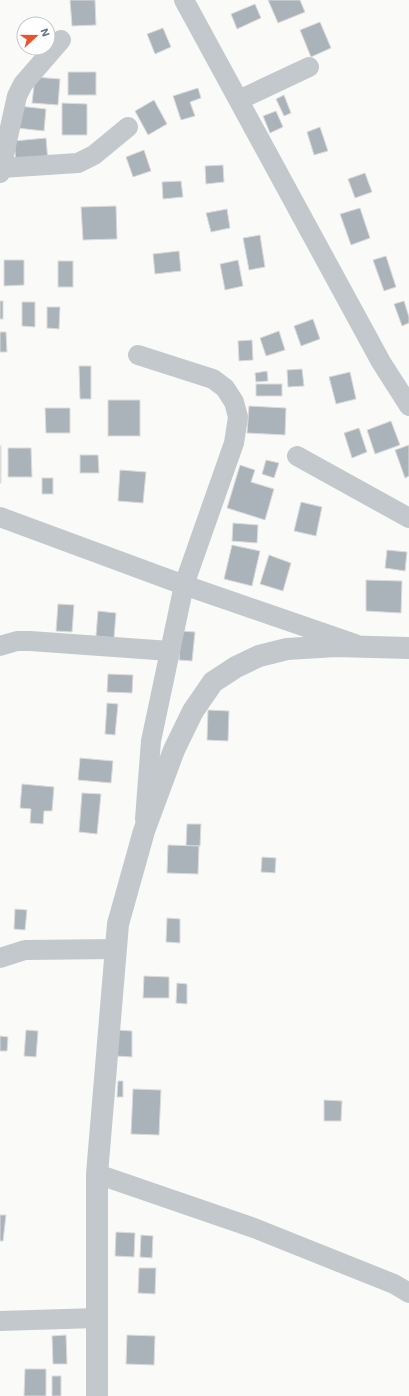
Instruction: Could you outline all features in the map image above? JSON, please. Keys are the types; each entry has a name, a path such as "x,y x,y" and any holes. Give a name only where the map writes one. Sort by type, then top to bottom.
{"street":[{"path":"184,0 381,362 409,406"},
{"path":"61,40 23,84 17,96 0,171 78,163 94,155 128,127"},
{"path":"239,100 309,67"},
{"path":"138,356 213,379 225,388 234,402 238,417 234,443 184,585 151,741 144,831"},
{"path":"298,456 409,518"},
{"path":"0,517 184,585 364,647"},
{"path":"0,646 30,641 170,651"},
{"path":"97,1396 97,1174 118,924 144,831 174,750 193,711 213,682 236,667 259,656 287,649 364,647 409,648"},
{"path":"0,958 25,950 116,948"},
{"path":"97,1174 254,1228 394,1284 409,1293"},
{"path":"0,1321 97,1318"}],"building":[{"path":"70,0 95,0 96,25 72,26"},
{"path":"268,0 300,0 305,12 278,23"},
{"path":"255,4 261,18 237,29 231,14"},
{"path":"320,22 331,48 311,57 300,30"},
{"path":"163,28 171,47 155,54 147,34"},
{"path":"68,72 96,72 96,95 68,95"},
{"path":"35,77 60,79 58,105 32,103"},
{"path":"198,88 201,98 190,102 195,116 181,120 173,96"},
{"path":"284,95 291,113 284,116 276,99"},
{"path":"154,100 167,124 148,135 135,111"},
{"path":"62,103 87,104 87,135 62,135"},
{"path":"19,106 46,109 44,131 17,128"},
{"path":"276,111 283,127 270,133 263,116"},
{"path":"320,127 328,151 314,155 307,132"},
{"path":"46,138 48,161 16,163 14,141"},
{"path":"144,150 151,171 133,177 126,157"},
{"path":"223,165 224,182 206,184 205,166"},
{"path":"365,173 372,192 355,198 348,179"},
{"path":"181,181 183,197 163,199 162,182"},
{"path":"116,206 117,239 83,240 81,207"},
{"path":"360,208 370,238 351,245 340,214"},
{"path":"227,209 230,228 211,232 206,213"},
{"path":"260,235 265,267 249,270 243,238"},
{"path":"179,251 181,271 155,274 153,254"},
{"path":"386,256 396,287 384,291 373,260"},
{"path":"4,260 24,260 24,285 4,286"},
{"path":"238,260 243,286 225,290 220,264"},
{"path":"58,261 73,261 73,287 58,287"},
{"path":"0,301 3,301 3,319 0,319"},
{"path":"404,301 409,317 409,323 402,326 394,304"},
{"path":"22,302 35,302 35,327 22,326"},
{"path":"47,307 60,307 59,329 47,328"},
{"path":"313,319 320,339 301,346 294,326"},
{"path":"279,331 285,350 266,356 260,338"},
{"path":"0,332 6,332 7,352 0,352"},
{"path":"252,340 253,360 239,361 238,341"},
{"path":"79,366 91,366 91,399 80,399"},
{"path":"302,369 304,386 288,387 287,370"},
{"path":"267,371 268,381 256,382 255,373"},
{"path":"350,372 356,399 336,404 329,377"},
{"path":"256,384 282,384 282,396 256,396"},
{"path":"108,400 140,400 140,436 108,436"},
{"path":"249,406 286,408 285,435 247,433"},
{"path":"45,408 70,408 70,433 46,433"},
{"path":"391,421 400,445 375,454 367,430"},
{"path":"359,428 367,452 352,458 344,433"},
{"path":"409,445 409,476 405,478 395,450"},
{"path":"1,446 1,483 0,483"},
{"path":"8,448 31,448 32,477 8,477"},
{"path":"80,455 98,455 99,473 80,473"},
{"path":"266,460 279,463 274,478 262,474"},
{"path":"240,465 255,470 251,482 274,489 265,520 227,508"},
{"path":"120,470 146,472 143,503 118,501"},
{"path":"42,478 53,478 53,494 42,494"},
{"path":"301,502 322,507 316,536 294,531"},
{"path":"233,523 258,525 257,543 232,541"},
{"path":"232,545 260,551 252,586 224,579"},
{"path":"387,550 407,552 405,571 385,568"},
{"path":"269,555 291,563 283,591 260,584"},
{"path":"366,580 402,581 401,613 366,611"},
{"path":"58,604 74,605 72,632 56,631"},
{"path":"98,611 116,613 114,638 96,636"},
{"path":"181,631 195,632 192,661 179,660"},
{"path":"108,674 133,675 132,693 107,692"},
{"path":"107,703 118,704 115,735 105,734"},
{"path":"208,710 229,711 228,741 207,740"},
{"path":"80,758 113,761 111,783 78,780"},
{"path":"22,784 54,787 52,811 44,811 43,824 30,823 31,809 20,808"},
{"path":"82,793 101,794 97,834 79,832"},
{"path":"187,824 201,824 200,846 186,846"},
{"path":"168,845 199,846 198,874 167,873"},
{"path":"262,857 276,858 275,873 261,872"},
{"path":"15,909 27,910 25,930 14,929"},
{"path":"167,918 180,919 180,943 166,942"},
{"path":"144,976 169,977 169,998 143,998"},
{"path":"177,983 187,984 187,1004 176,1003"},
{"path":"26,1030 38,1031 36,1057 24,1056"},
{"path":"117,1030 132,1031 132,1057 116,1056"},
{"path":"0,1036 8,1037 7,1051 0,1051"},
{"path":"118,1081 123,1081 123,1097 117,1097"},
{"path":"133,1089 161,1090 159,1135 131,1134"},
{"path":"324,1100 342,1101 341,1121 324,1121"},
{"path":"0,1215 6,1215 3,1241 0,1241"},
{"path":"116,1232 135,1233 134,1257 115,1256"},
{"path":"141,1235 153,1236 152,1258 140,1257"},
{"path":"139,1268 156,1268 155,1294 138,1293"},
{"path":"66,1335 67,1364 53,1364 52,1336"},
{"path":"127,1335 155,1336 154,1365 126,1364"},
{"path":"25,1369 46,1369 46,1396 24,1396"},
{"path":"52,1376 61,1376 61,1396 52,1396"}]}
